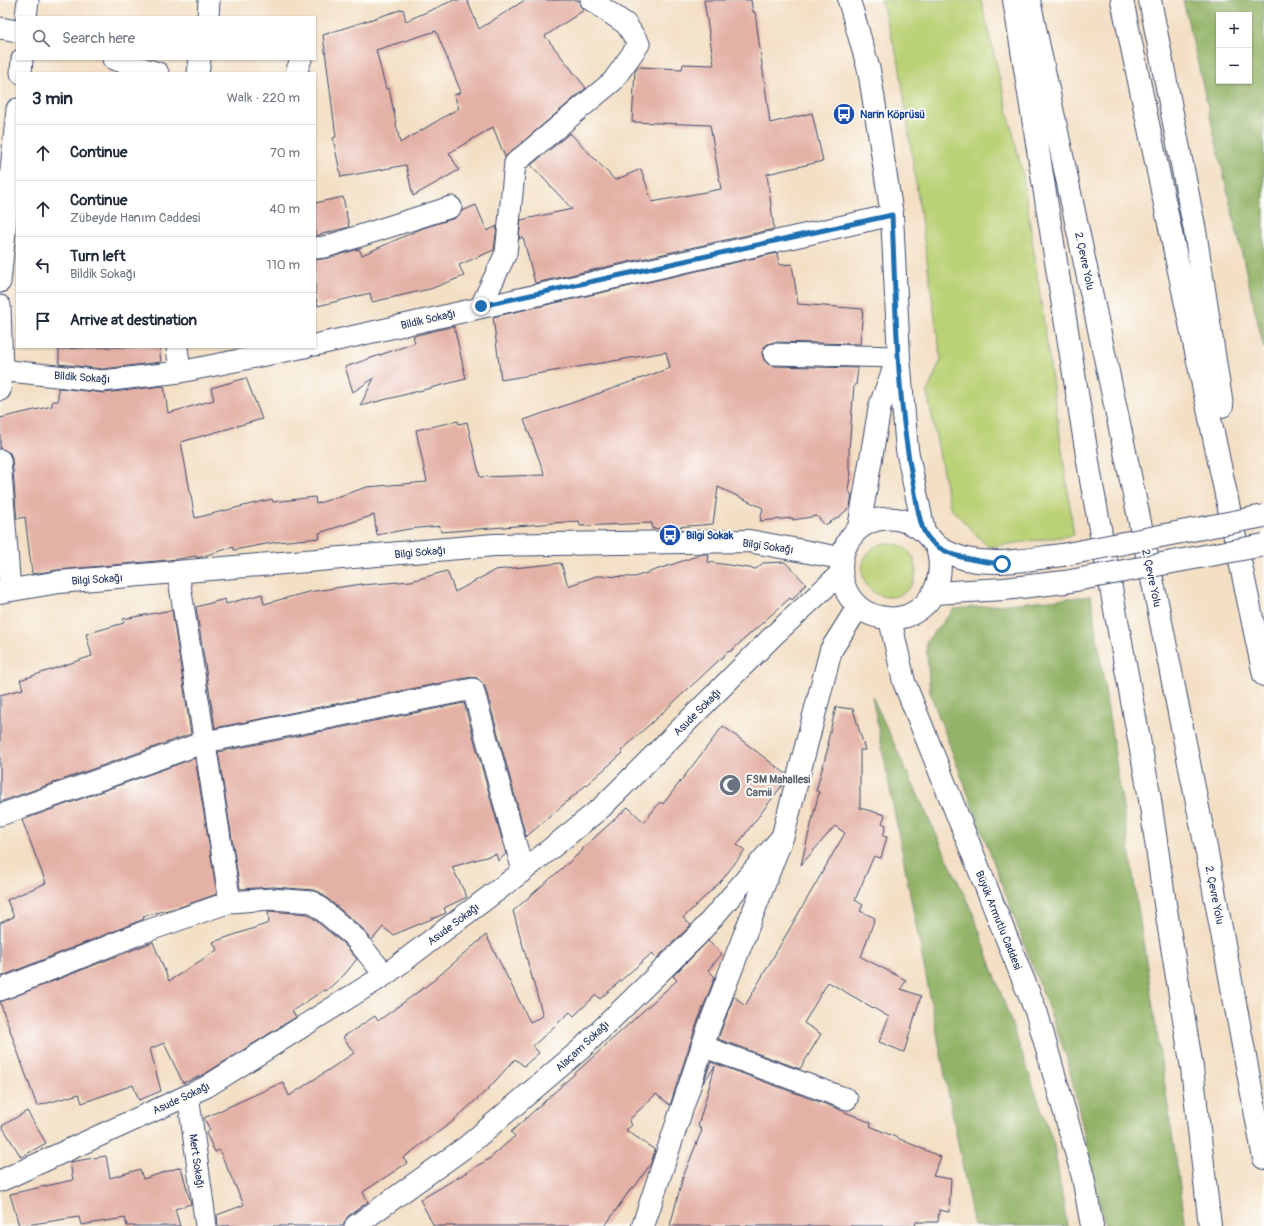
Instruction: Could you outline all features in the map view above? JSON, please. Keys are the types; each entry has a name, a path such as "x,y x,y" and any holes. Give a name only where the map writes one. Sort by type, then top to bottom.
{"main road":[{"path":"848,0 869,70 892,215 899,357 907,450 930,539 941,560 940,577 934,593 926,604 916,612 903,617 890,619 873,616 858,607 847,594 840,566 847,541 859,528 876,520 894,518 910,522 930,539 965,559 1002,564 1264,516"},
{"path":"1014,0 1091,480 1149,793 1164,904 1192,1068 1210,1226"},
{"name":"2. Çevre Yolu","path":"1030,0 1163,630 1228,963 1264,1158"},
{"path":"1122,0 1262,665"},
{"path":"1150,0 1195,231 1262,665"},
{"path":"859,528 880,406 899,357"},
{"name":"Bilgi Sokağı","path":"5,591 59,582 494,545 749,541 840,566"},
{"path":"934,593 1004,589 1065,582 1264,545"},
{"path":"643,1226 702,1046 783,835 831,650 858,607"},
{"name":"Büyük Armutlu Caddesi","path":"890,619 904,682 1037,1014 1083,1178 1092,1226"}],"street":[{"path":"26,16 28,0"},
{"path":"208,16 209,0"},
{"path":"481,306 506,252 515,163 613,81 639,44 626,24 591,0"},
{"path":"0,28 16,31"},
{"path":"20,72 22,60"},
{"path":"116,60 155,72"},
{"path":"198,72 200,60"},
{"path":"296,72 301,60"},
{"path":"0,282 16,119"},
{"path":"316,248 325,247 450,207"},
{"name":"Bildik Sokağı","path":"316,345 481,306 892,215"},
{"path":"0,306 0,390"},
{"path":"176,348 180,372"},
{"name":"Bildik Sokağı","path":"1,370 103,380 180,372 300,348"},
{"path":"774,354 899,357"},
{"path":"0,460 5,591"},
{"name":"Asude Sokağı","path":"0,1181 206,1087 385,975 523,871 601,808 774,635 840,566"},
{"path":"178,573 230,902"},
{"path":"0,815 205,742 473,689 523,871"},
{"name":"Alaçam Sokağı","path":"355,1226 467,1146 580,1049 698,935 783,835"},
{"path":"0,990 141,932 230,902 272,899 313,902 354,937 385,975"},
{"path":"702,1046 847,1099"},
{"name":"Mert Sokağı","path":"188,1095 206,1226"}],"green space":[{"path":"881,0 981,0 1023,175 1074,535 988,547 950,507 927,392 941,360 899,63"},
{"path":"1183,0 1264,0 1264,349"},
{"path":"884,543 894,543 904,547 912,555 916,565 916,575 912,585 904,593 894,597 884,597 874,593 866,585 862,575 862,565 866,555 874,547"},
{"path":"1091,596 1186,1226 1105,1226 1067,1058 930,693 926,642 954,609"},
{"path":"872,696 974,916 1054,1145 1067,1226 974,1226"}],"building":[{"path":"454,0 467,0 479,29 525,0 579,0 580,6 584,10 545,36 586,88 505,157 493,127 449,153 459,170 413,196 406,165 341,177 333,138 336,137 323,35 403,9 406,21","holes":["436,31 461,92 454,95 459,108 400,143 389,88 386,89 376,50"]},
{"path":"704,0 751,0 753,12 755,12 770,123 812,113 823,161 767,174 774,229 535,283 523,237 519,239 521,220 572,209 531,165 570,133 615,180 641,169 652,202 721,189 710,125 632,122 635,71 638,67 682,69 683,64 714,65"},
{"path":"343,197 349,227 316,236 316,203"},
{"path":"476,205 487,231 497,226 494,250 459,265 464,276 430,289 372,302 370,293 318,306 316,299 316,260 359,249 362,255 423,228 455,218 462,211"},
{"path":"777,253 779,265 792,264 798,304 863,309 860,344 774,342 764,347 762,353 764,360 768,364 774,366 858,368 856,385 854,385 849,450 849,471 851,471 848,490 852,495 850,507 839,517 825,525 817,516 793,520 793,518 760,521 763,508 718,487 713,524 652,529 652,523 580,526 579,521 441,532 440,526 409,529 377,535 374,515 319,533 320,538 277,542 234,550 233,547 197,558 196,556 32,574 25,517 17,519 12,459 10,453 0,448 0,418 52,406 52,401 58,401 58,388 104,393 164,386 168,413 214,400 211,388 246,378 262,419 181,442 195,518 272,499 273,502 315,497 316,504 367,487 427,482 416,430 458,421 459,424 467,422 480,477 545,475 524,420 670,368 666,352 501,380 493,317"},
{"path":"454,326 466,379 360,406 374,378 353,392 345,367 415,343 413,336"},
{"path":"159,348 161,362 103,369 59,364 59,349"},
{"path":"703,554 709,554 708,562 756,569 763,563 785,562 806,584 792,600 790,598 730,652 729,651 621,751 623,753 526,837 485,686 477,678 471,677 215,728 196,607 225,599 226,604 262,594 264,604 308,592 362,584 411,581 447,571 455,592 495,570 561,563 568,586 596,576 635,577"},
{"path":"172,610 191,734 0,802 0,695 23,689 20,680 92,656 86,634 124,623 123,619"},
{"path":"464,703 506,854 498,861 496,854 452,867 467,897 444,908 446,913 393,935 383,927 372,940 362,928 321,893 314,890 273,887 240,889 218,752"},
{"path":"836,707 853,709 865,750 860,750 860,808 885,815 882,823 886,825 883,836 887,837 881,858 874,856 855,900 863,905 860,911 875,918 861,957 906,980 901,989 921,996 904,1052 879,1042 889,1017 828,982 804,1023 821,1034 800,1069 718,1039 734,996 745,1006 845,833 835,826 801,865 819,792 816,791 829,744 827,744"},
{"path":"723,726 786,774 783,784 737,845 745,850 722,880 683,918 691,925 689,927 657,958 652,953 600,999 596,995 574,1016 570,1012 533,1046 539,1053 524,1066 515,1059 488,1089 452,1122 403,1158 407,1163 363,1192 368,1202 348,1216 343,1226 218,1226 217,1215 244,1205 219,1150 215,1152 206,1133 210,1130 204,1118 283,1082 289,1096 354,1053 343,1037 375,1016 378,1021 433,981 486,935 530,1022 543,1016 513,911 583,850 582,849 628,807 644,822 660,802 663,804"},
{"path":"195,758 217,894 180,907 143,916 144,919 0,977 0,923 14,917 7,900 46,883 22,820"},
{"path":"268,911 308,914 345,945 357,959 345,974 326,991 324,990 292,1011 296,1017 203,1075 183,1083 164,1043 150,1049 161,1091 139,1100 133,1085 82,1103 79,1094 37,1106 0,1002 153,942 169,981 217,950 213,942 269,923"},
{"path":"708,941 722,954 708,970 715,977 697,1023 670,1105 656,1094 629,1120 632,1125 626,1130 655,1150 651,1163 605,1226 434,1226 420,1200 489,1159 515,1136 511,1132 677,980 673,976"},
{"path":"711,1062 836,1108 871,1123 870,1126 941,1157 933,1176 951,1179 949,1212 939,1210 938,1222 916,1222 915,1226 670,1226 683,1177 702,1130 698,1126 715,1066 703,1083"},
{"path":"27,1111 46,1143 21,1157 2,1126"},
{"path":"106,1156 110,1178 140,1169 143,1179 181,1167 191,1204 175,1209 180,1226 127,1226 125,1218 81,1225 79,1217 19,1226 10,1194 73,1180 70,1162"}],"place":[{"name":"Narin Köprüsü","path":"844,114"},
{"name":"Bilgi Sokak","path":"670,535"},
{"name":"FSM Mahallesi Camii","path":"730,785"}],"route":[{"path":"481,306 892,215 899,357 907,450 924,531 937,546 965,559 1002,564"}]}
